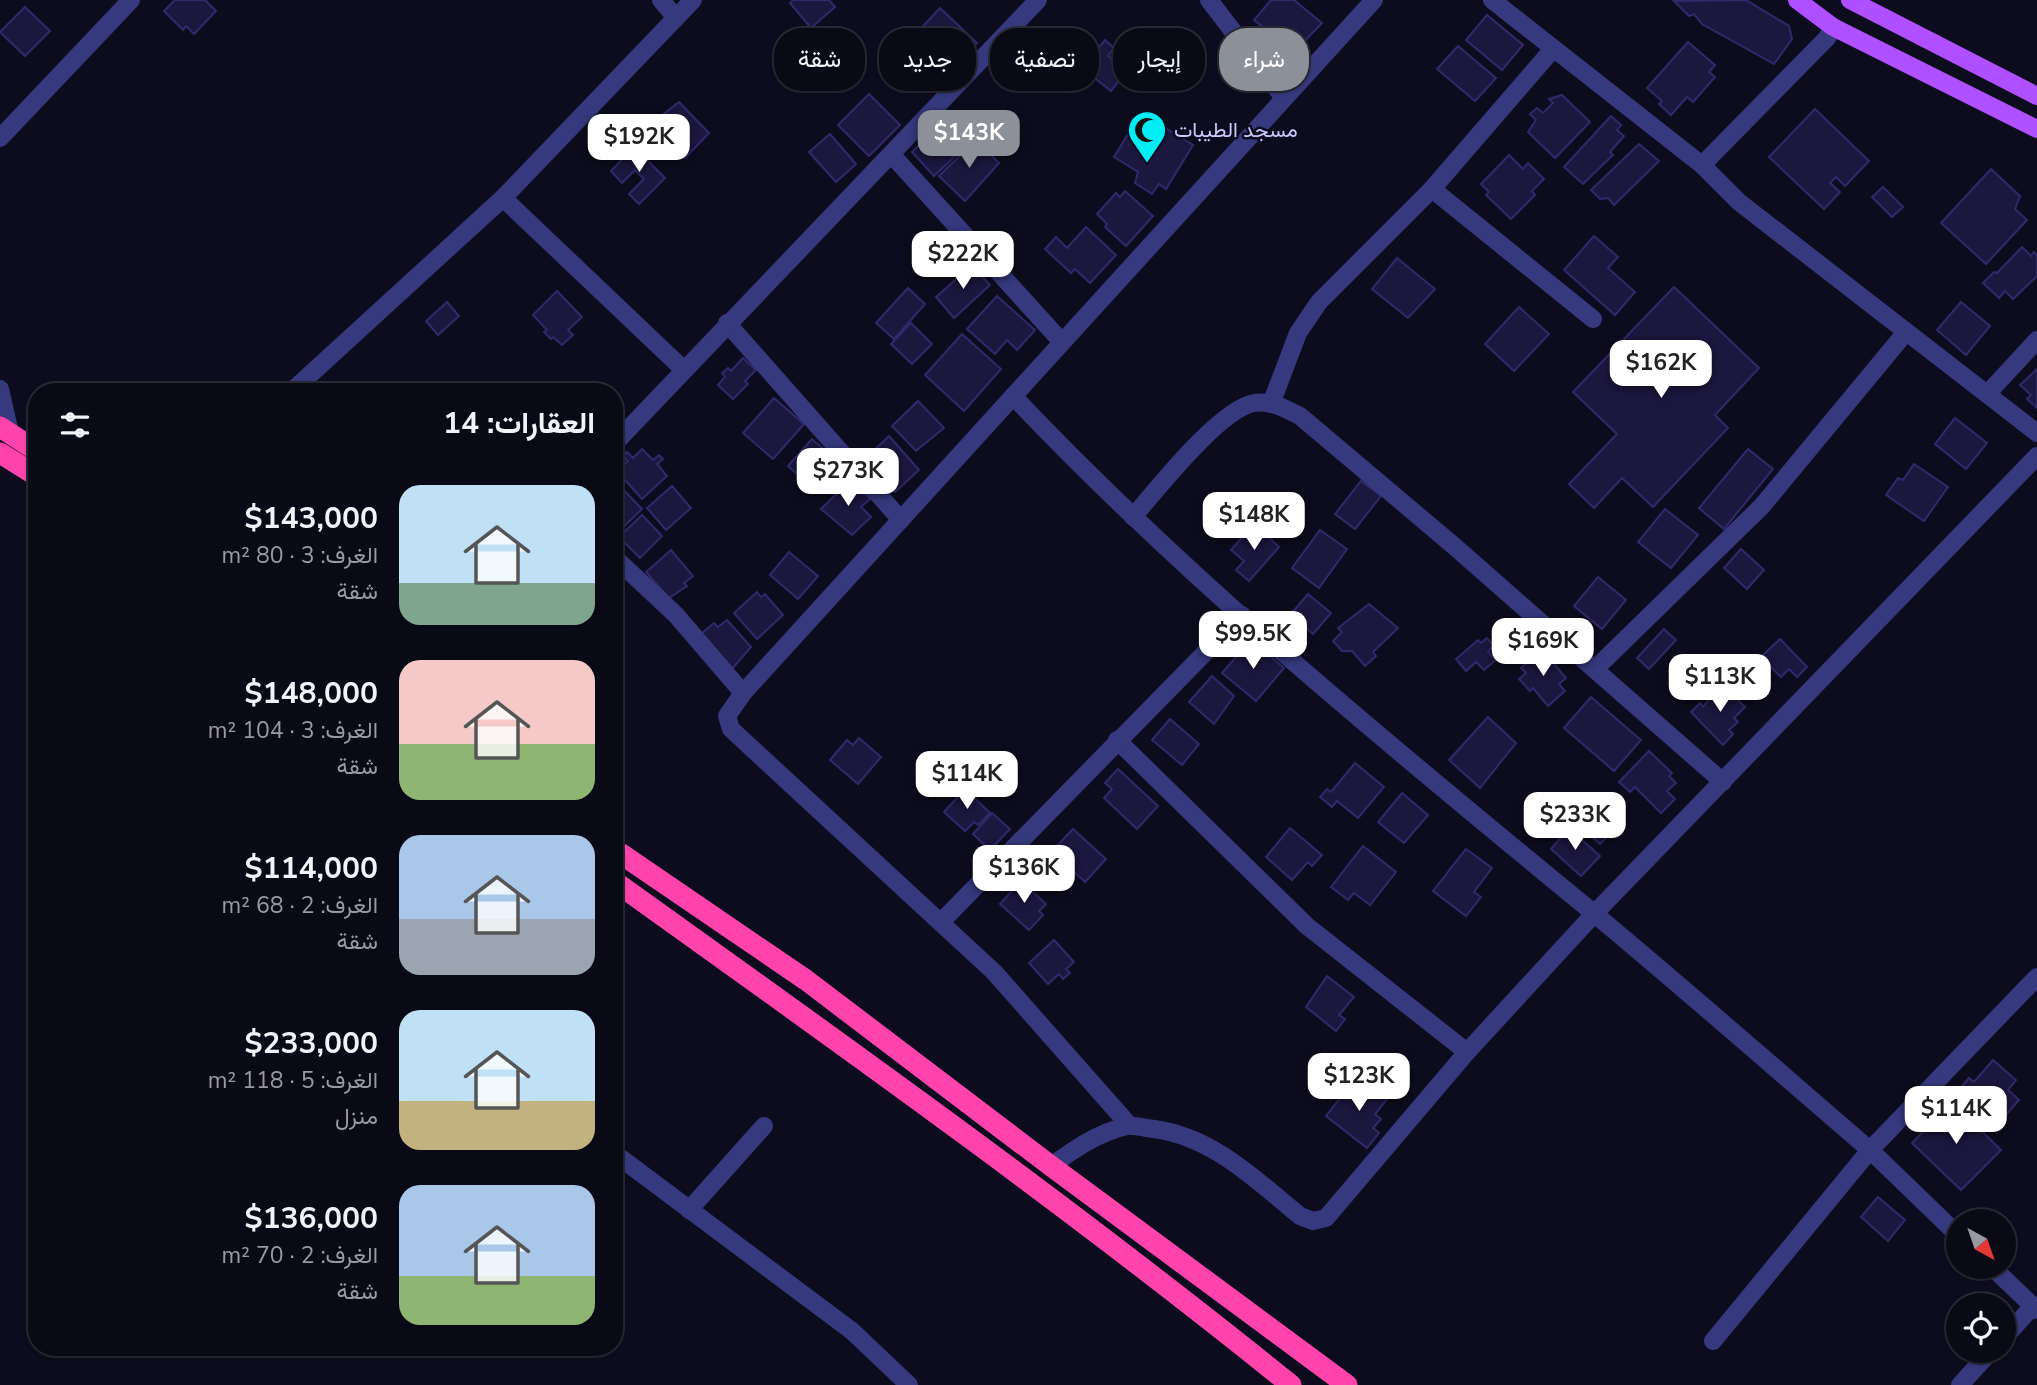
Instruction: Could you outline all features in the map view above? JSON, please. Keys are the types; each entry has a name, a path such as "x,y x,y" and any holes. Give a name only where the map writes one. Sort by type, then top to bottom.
{"highway":[{"path":"5,430 28,445"},
{"path":"0,453 28,470"},
{"path":"623,855 806,979 1051,1166 1347,1385"},
{"path":"623,887 996,1155 1164,1282 1291,1385"}],"main road":[{"path":"1797,0 1833,27 2037,129"},
{"path":"1850,0 1878,17 2037,96"}],"street":[{"path":"0,138 131,0"},
{"path":"661,0 676,18"},
{"path":"301,383 503,198 693,0"},
{"path":"623,434 1038,0"},
{"path":"1209,0 1284,98"},
{"path":"1129,1125 994,972 942,921 731,729 727,716 743,693 1061,341 1374,0"},
{"path":"1492,0 1702,165 1739,202 2037,433"},
{"path":"1702,165 1827,38 1833,27"},
{"path":"1271,404 1297,333 1319,302 1432,189 1553,49"},
{"path":"891,154 1061,341"},
{"path":"1432,189 1593,319"},
{"path":"503,198 683,369"},
{"path":"727,323 901,520"},
{"path":"1595,669 1762,506 1906,332"},
{"path":"1988,393 2037,340"},
{"path":"0,389 5,430"},
{"path":"1013,396 1133,517 1399,755 1594,914 1870,1150 1946,1223"},
{"path":"1133,517 1229,415 1256,402 1271,404 1300,416 1723,782"},
{"path":"1051,1166 1091,1140 1129,1125 1167,1131 1206,1144 1300,1216 1320,1221 1330,1215 1467,1052 1594,914 2037,456"},
{"path":"623,565 676,615 743,693"},
{"path":"942,921 1242,615"},
{"path":"1117,740 1307,926 1467,1052"},
{"path":"1713,1341 1870,1150 2037,977"},
{"path":"689,1210 764,1126"},
{"path":"623,1160 852,1331 909,1385"},
{"path":"2005,1279 2035,1308 2016,1326"},
{"path":"1960,1385 1980,1363"}],"building":[{"path":"175,0 205,0 216,11 194,34 186,26 183,30 164,11"},
{"path":"793,0 829,0 835,7 811,28 790,3"},
{"path":"1271,0 1294,0 1322,23 1309,36 1309,28 1264,28 1254,20"},
{"path":"1746,0 1789,26 1792,39 1774,64 1702,24 1694,14 1689,16 1674,1"},
{"path":"25,7 50,31 25,56 0,32"},
{"path":"940,8 961,28 921,28"},
{"path":"1487,15 1523,45 1502,70 1466,40"},
{"path":"1105,40 1113,47 1108,56 1113,60 1111,91 1099,81 1099,47"},
{"path":"1688,42 1715,65 1709,72 1715,77 1693,102 1687,97 1671,115 1659,104 1662,101 1647,88"},
{"path":"1458,46 1496,78 1475,101 1437,69"},
{"path":"869,94 900,125 869,156 838,125"},
{"path":"1562,95 1590,122 1555,158 1528,132 1536,120 1530,114 1537,108 1543,113 1553,103 1549,99"},
{"path":"679,102 709,133 685,158 656,126 663,119 661,116"},
{"path":"1815,109 1869,161 1845,186 1836,177 1830,183 1840,192 1824,209 1769,157"},
{"path":"1141,113 1193,145 1166,189 1159,184 1152,194 1135,183 1138,172 1114,157"},
{"path":"1611,116 1621,125 1617,130 1624,136 1610,152 1613,155 1583,184 1564,167"},
{"path":"948,117 971,141 934,176 912,152"},
{"path":"830,134 856,164 836,182 809,152"},
{"path":"976,140 999,163 965,201 939,176"},
{"path":"1639,144 1659,161 1614,205 1608,198 1600,199 1591,190"},
{"path":"634,147 665,178 639,204 629,194 644,179 635,170 622,183 611,171"},
{"path":"1509,155 1523,169 1528,163 1544,179 1532,191 1535,195 1511,219 1486,195 1489,192 1481,184"},
{"path":"1991,169 2020,196 2015,209 2027,220 1986,264 1941,223"},
{"path":"1883,187 1903,207 1892,217 1872,197"},
{"path":"1125,191 1153,216 1126,246 1105,227 1107,224 1097,214 1116,193 1120,197"},
{"path":"1086,227 1116,255 1090,283 1075,269 1071,273 1045,249 1056,237 1067,248"},
{"path":"1594,236 1618,257 1608,268 1635,292 1615,315 1564,270"},
{"path":"2022,247 2031,256 2034,252 2037,255 2037,276 2013,299 2005,291 1999,298 1983,283 1994,272 1997,273"},
{"path":"1397,258 1435,289 1408,318 1372,289"},
{"path":"972,265 990,285 954,318 936,297"},
{"path":"1674,287 1759,368 1715,415 1728,428 1653,507 1622,478 1594,508 1569,484 1617,434 1573,392"},
{"path":"908,288 925,304 894,339 876,323"},
{"path":"557,291 582,317 568,330 573,335 562,345 544,332 547,330 533,315"},
{"path":"997,296 1035,330 1017,350 1007,340 995,354 967,329"},
{"path":"447,302 459,316 438,335 426,321"},
{"path":"1961,302 1990,326 1966,355 1937,330"},
{"path":"1519,307 1549,334 1514,371 1485,344"},
{"path":"911,323 932,344 912,364 891,344"},
{"path":"962,334 1001,369 964,411 925,375"},
{"path":"743,358 756,370 745,381 748,384 733,399 718,385 725,377 722,373 728,368 731,371"},
{"path":"2037,369 2037,408 2027,399 2031,395 2020,385"},
{"path":"774,398 804,424 773,459 743,433"},
{"path":"918,401 944,428 916,451 892,426"},
{"path":"1955,418 1987,443 1966,469 1935,444"},
{"path":"889,436 919,470 895,492 884,480 887,477 868,456"},
{"path":"812,439 842,465 818,493 788,466"},
{"path":"642,449 653,460 659,455 663,459 657,464 667,476 642,499 623,478 623,466 628,461 623,456 627,452 633,458"},
{"path":"1748,449 1773,469 1724,529 1699,508"},
{"path":"1914,464 1948,487 1924,521 1886,495 1898,478 1903,480"},
{"path":"851,480 870,499 861,507 871,517 852,535 821,509"},
{"path":"1361,481 1381,496 1355,529 1335,514"},
{"path":"672,486 691,508 666,530 647,508"},
{"path":"623,489 642,509 623,527"},
{"path":"1665,509 1698,535 1671,568 1638,542"},
{"path":"642,515 662,536 640,558 623,541 623,533"},
{"path":"1254,524 1279,547 1249,581 1236,570 1244,561 1231,550"},
{"path":"1320,530 1347,549 1319,588 1292,568"},
{"path":"1741,549 1764,570 1747,589 1724,568"},
{"path":"671,550 693,576 684,583 687,586 669,598 646,572"},
{"path":"789,552 818,576 798,599 770,575"},
{"path":"1598,577 1626,600 1602,629 1574,606"},
{"path":"757,592 761,597 765,594 783,615 757,639 734,613"},
{"path":"1308,594 1331,613 1313,634 1291,614"},
{"path":"1369,604 1398,628 1373,652 1376,656 1365,666 1352,651 1342,651 1333,641 1342,632 1338,628"},
{"path":"727,620 751,647 732,669 701,634 714,623 718,627"},
{"path":"1664,629 1676,640 1649,669 1637,658"},
{"path":"1487,638 1494,646 1488,652 1496,660 1484,670 1476,662 1466,671 1456,659 1478,640 1481,643"},
{"path":"1780,639 1807,667 1797,677 1789,669 1781,677 1761,657"},
{"path":"1251,640 1284,668 1256,701 1222,673"},
{"path":"1542,650 1566,678 1559,684 1565,691 1548,706 1533,688 1530,691 1519,679 1526,673 1521,668"},
{"path":"1212,676 1234,696 1214,724 1189,702"},
{"path":"1722,684 1745,707 1734,718 1738,722 1729,730 1733,734 1723,745 1691,712 1700,703 1703,707"},
{"path":"1591,697 1641,740 1614,771 1564,728"},
{"path":"1488,717 1516,743 1480,788 1449,760"},
{"path":"1170,719 1199,744 1182,765 1152,740"},
{"path":"859,738 881,757 858,784 830,760 847,740 853,745"},
{"path":"1649,751 1672,773 1669,776 1676,783 1667,791 1675,799 1661,813 1635,787 1630,792 1619,782"},
{"path":"1355,763 1384,787 1358,818 1337,801 1332,807 1320,797 1327,789 1331,792"},
{"path":"1118,769 1158,806 1137,829 1104,798 1112,789 1105,783"},
{"path":"965,789 990,813 978,825 974,822 965,831 944,812"},
{"path":"1402,793 1428,815 1404,843 1378,822"},
{"path":"1592,798 1621,823 1600,844 1573,821"},
{"path":"992,813 1010,829 990,850 973,834"},
{"path":"1290,828 1322,855 1312,866 1308,862 1292,880 1266,857"},
{"path":"1569,828 1600,856 1581,876 1551,849"},
{"path":"1073,829 1106,859 1085,882 1052,851"},
{"path":"1363,846 1396,872 1370,905 1354,893 1348,900 1331,887"},
{"path":"1466,849 1492,868 1474,892 1481,897 1466,916 1433,891"},
{"path":"1021,881 1046,904 1039,911 1043,915 1029,930 1000,904"},
{"path":"1054,940 1074,962 1066,969 1070,973 1063,979 1059,974 1048,984 1029,963"},
{"path":"1327,976 1354,997 1339,1015 1345,1019 1336,1031 1306,1007"},
{"path":"1993,1060 2016,1080 2008,1090 2019,1100 2005,1116 1986,1100 1979,1107 1959,1090 1969,1078 1974,1082"},
{"path":"1352,1083 1366,1095 1373,1086 1388,1098 1375,1114 1381,1119 1373,1128 1379,1133 1367,1148 1326,1116"},
{"path":"1952,1102 2001,1150 1961,1190 1912,1143"},
{"path":"1878,1197 1905,1220 1888,1241 1861,1217"}],"place":[{"name":"مسجد الطيبات","path":"1147,164"}]}
